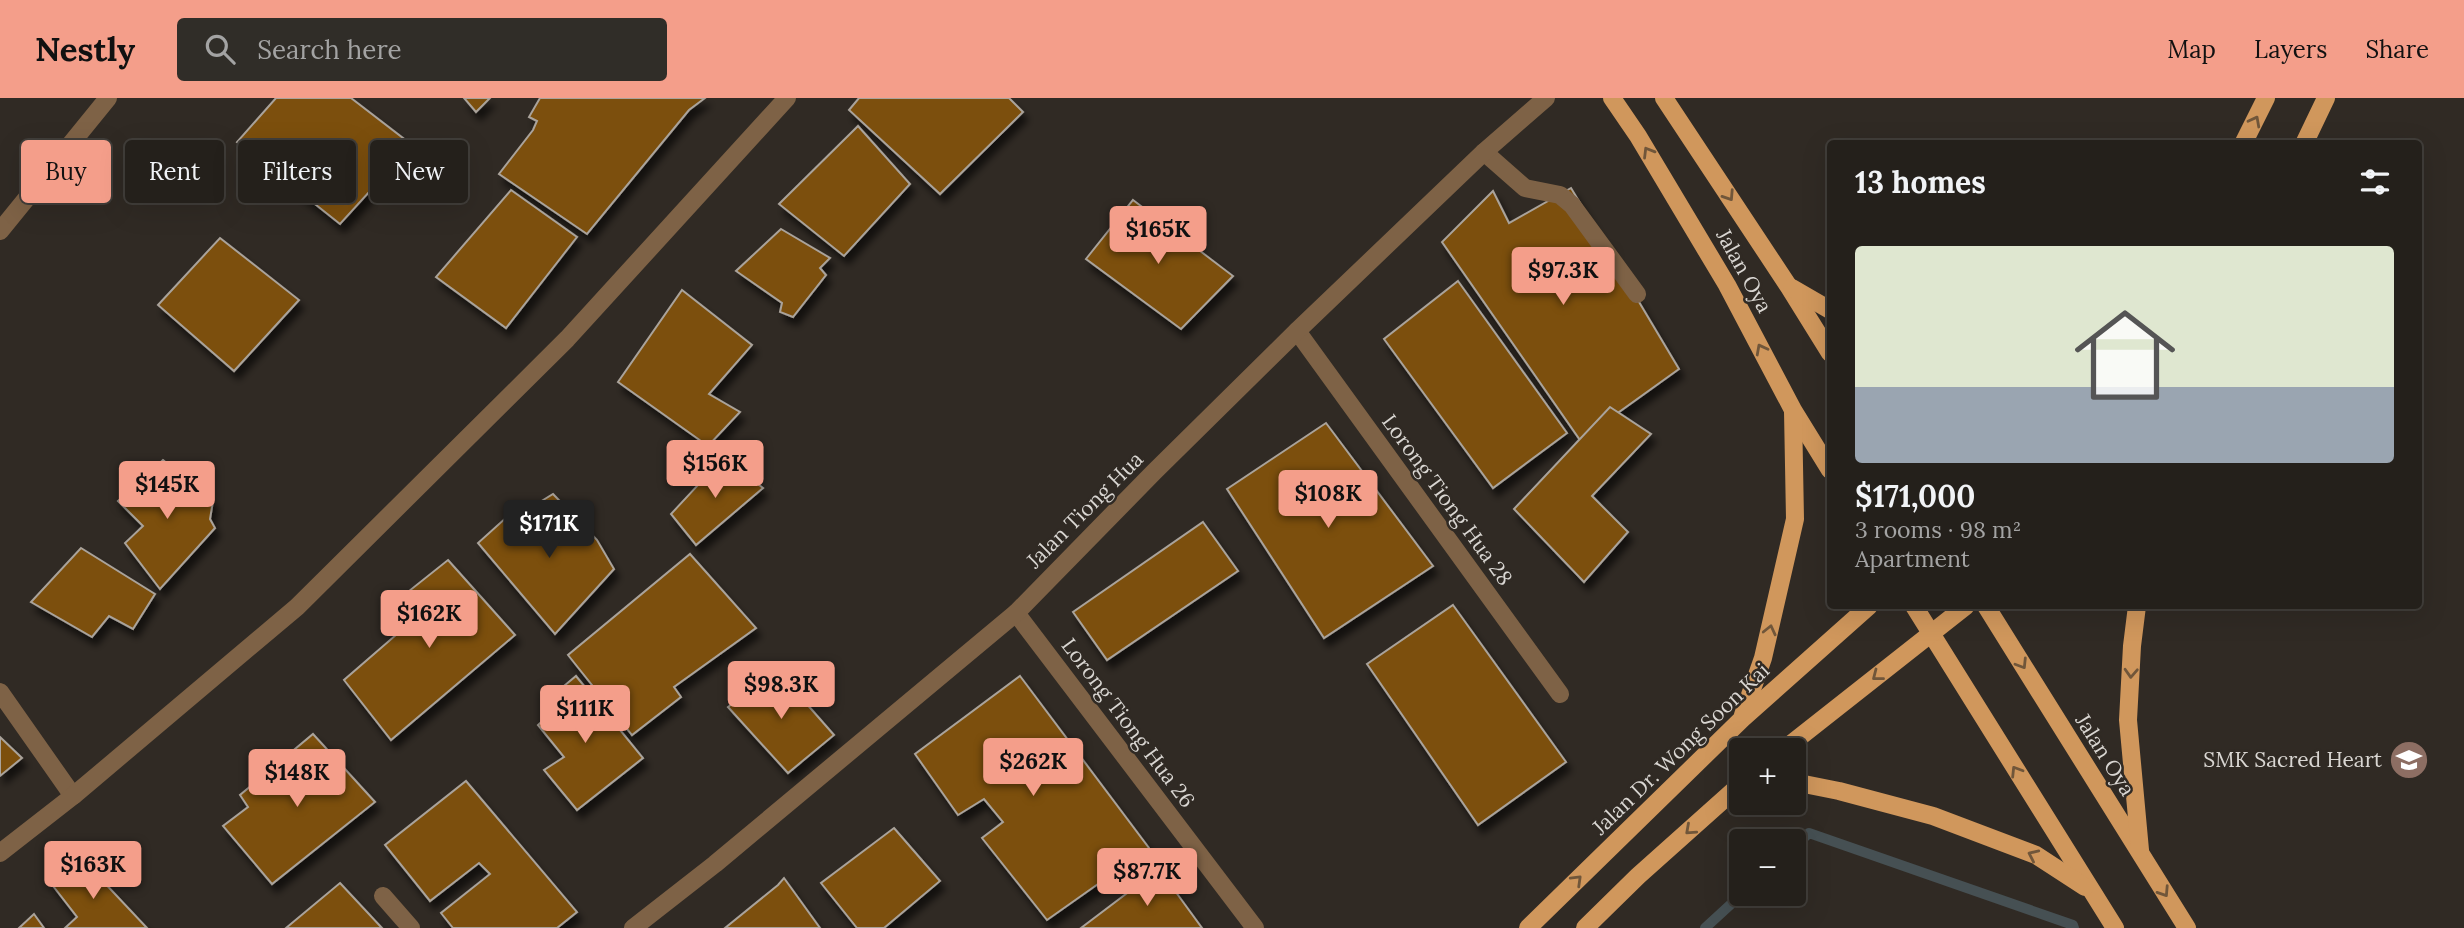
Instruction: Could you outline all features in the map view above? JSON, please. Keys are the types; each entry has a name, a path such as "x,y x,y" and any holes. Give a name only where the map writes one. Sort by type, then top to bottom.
{"main road":[{"name":"Jalan Oya","path":"1612,98 1638,136 1727,285 1793,410 1827,465"},
{"name":"Jalan Oya","path":"1664,98 1827,348"},
{"path":"2245,140 2266,98"},
{"path":"2306,140 2326,98"},
{"path":"1789,286 1827,308"},
{"path":"1742,719 1763,658 1795,520 1793,410"},
{"name":"Jalan Dr. Wong Soon Kai","path":"1528,928 1742,719 1866,609"},
{"path":"1916,609 2115,928"},
{"path":"1799,738 1962,609"},
{"name":"Jalan Oya","path":"1988,609 2187,928"},
{"path":"2137,609 2129,720 2140,856"},
{"path":"1806,784 1933,816 2036,855 2090,891"},
{"path":"1585,928 1638,876 1729,795"}],"street":[{"path":"0,231 108,98"},
{"path":"0,853 73,796 297,607 567,339 787,98"},
{"name":"Jalan Tiong Hua","path":"633,928 715,864 1016,613 1297,331 1484,152 1546,98"},
{"path":"1484,152 1525,188 1560,195 1572,205 1637,294"},
{"name":"Lorong Tiong Hua 28","path":"1297,331 1560,695"},
{"name":"Lorong Tiong Hua 26","path":"1016,613 1255,928"},
{"path":"0,692 73,796"},
{"path":"383,895 411,928"}],"building":[{"path":"276,98 351,98 406,140 370,140 370,191 340,224 314,203 356,203 356,140 239,140"},
{"path":"464,98 490,98 476,112"},
{"path":"540,98 705,98 689,110 587,234 499,174 533,130 537,121 529,117"},
{"path":"859,98 1009,98 1023,112 940,194 849,110"},
{"path":"858,126 910,184 844,256 779,204"},
{"path":"1571,188 1679,369 1580,440 1442,242 1493,191 1509,223"},
{"path":"511,190 577,237 506,328 436,277"},
{"path":"1133,200 1233,276 1181,329 1086,259"},
{"path":"781,229 830,258 820,268 826,275 793,317 780,312 782,303 736,271"},
{"path":"220,238 299,300 234,371 158,305"},
{"path":"1458,281 1567,433 1493,488 1384,339"},
{"path":"682,290 752,345 709,394 740,412 708,446 618,382"},
{"path":"1610,407 1651,434 1592,496 1628,532 1584,582 1514,509"},
{"path":"1326,423 1433,566 1324,638 1227,489"},
{"path":"724,457 763,488 696,545 671,514"},
{"path":"163,460 213,501 210,519 215,528 160,589 125,543 143,526 118,501"},
{"path":"553,494 597,540 614,569 555,634 478,543 508,516 518,523 540,502"},
{"path":"1203,522 1238,571 1107,660 1073,612"},
{"path":"81,548 155,594 133,629 109,616 92,637 31,602"},
{"path":"690,554 756,628 674,687 681,697 632,735 568,655"},
{"path":"448,560 515,635 391,740 344,680 411,622 394,603"},
{"path":"1453,605 1566,762 1478,825 1367,664"},
{"path":"776,669 834,735 788,773 728,707"},
{"path":"576,676 643,758 577,810 544,770 564,757 538,725 554,710 546,701"},
{"path":"1020,676 1149,848 1047,920 982,838 1003,822 984,799 958,815 915,754"},
{"path":"313,734 375,802 272,884 223,826 248,807 240,795"},
{"path":"0,737 22,758 0,776"},
{"path":"466,781 577,912 557,928 453,928 441,913 490,874 479,863 430,901 385,845"},
{"path":"894,828 940,881 884,928 857,928 821,883"},
{"path":"83,860 147,928 65,928 77,917 50,882"},
{"path":"1159,869 1202,928 1081,928"},
{"path":"784,878 820,928 725,928 778,885"},
{"path":"340,883 382,928 286,928"},
{"path":"34,914 44,928 19,928"}],"waterway":[{"path":"1806,836 1809,833 2073,925 2074,928"},
{"path":"1705,928 1729,906"}],"place":[{"name":"SMK Sacred Heart","path":"2409,760"}]}
